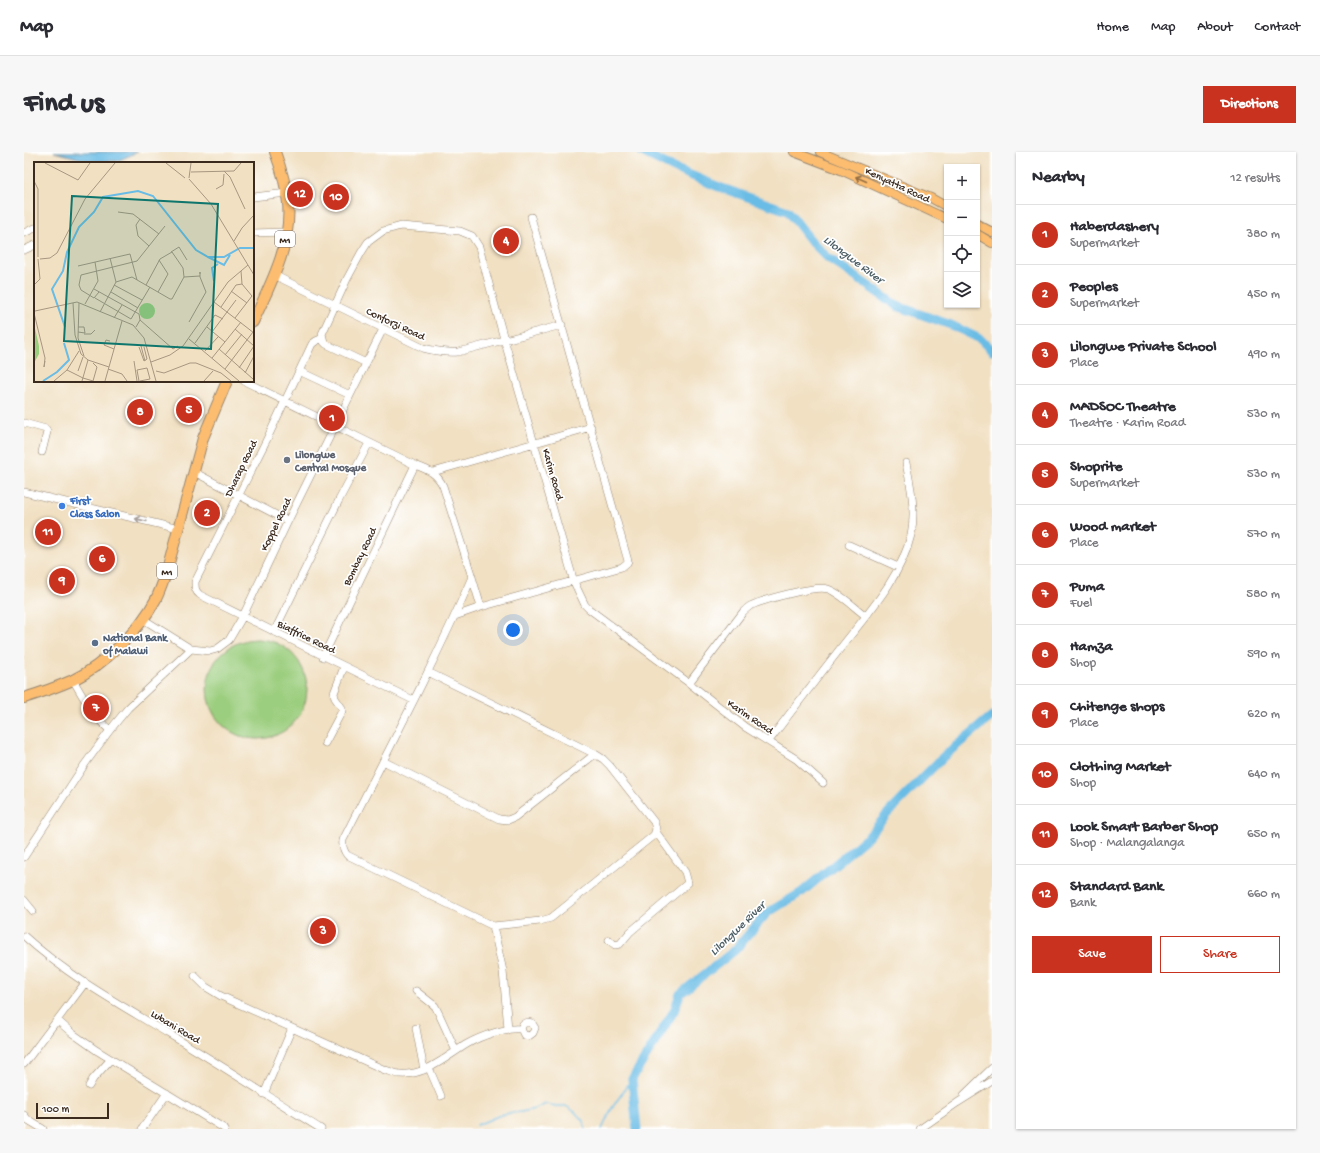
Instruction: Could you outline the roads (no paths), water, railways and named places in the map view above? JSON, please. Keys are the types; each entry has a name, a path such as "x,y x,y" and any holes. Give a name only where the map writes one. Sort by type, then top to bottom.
{"highway":[{"name":"M1","path":"254,320 280,260 286,232 288,214 287,194 275,152"},
{"name":"M1","path":"24,698 73,680 92,669 109,656 143,619 151,607 166,574 206,432 227,382"}],"main road":[{"name":"Kenyatta Road","path":"794,152 841,170 944,218"},
{"name":"Kenyatta Road","path":"820,152 931,198 944,205"},
{"path":"980,226 992,232"},
{"path":"980,236 992,243"}],"street":[{"path":"254,197 287,194"},
{"path":"455,616 481,607 574,582 622,567 628,561 531,217"},
{"name":"Karim Road","path":"323,338 323,331 361,253 368,242 383,231 401,226 460,231 472,236 479,247 574,582 585,605 689,683 734,719 796,759 823,783"},
{"path":"24,233 34,228"},
{"path":"254,233 286,232"},
{"path":"24,250 34,245"},
{"name":"Conforzi Road","path":"274,275 423,348 446,353 458,352 562,325"},
{"name":"Koppel Road","path":"143,619 191,649 210,651 217,649 223,646 234,633 383,329"},
{"path":"323,338 326,344 366,363"},
{"name":"Dharap Road","path":"195,588 195,582 312,344 323,338"},
{"path":"299,371 350,396"},
{"path":"246,382 369,443 433,472 440,479 443,486 481,607"},
{"path":"24,423 46,429 48,432 42,452"},
{"path":"433,472 591,427"},
{"path":"274,632 339,500 369,443"},
{"path":"769,741 866,616 898,567 909,541 913,519 912,495 906,463"},
{"name":"Bombay Road","path":"323,657 415,465"},
{"path":"194,472 288,521"},
{"path":"24,492 179,529"},
{"path":"849,545 898,567"},
{"path":"472,577 428,672 343,840 343,848 345,852 354,858 493,926 540,921 551,918 656,832"},
{"name":"Biaffrice Road","path":"195,588 200,595 323,657 413,700"},
{"path":"689,683 743,612 752,605 785,595 821,588 834,592 866,616"},
{"path":"24,856 85,764 110,730 128,708 191,649"},
{"path":"325,743 342,711 342,708 335,698 334,693 344,667"},
{"path":"428,672 603,759 656,825 656,832 685,872 688,883 630,932 620,944 615,945 609,940"},
{"path":"73,680 93,712 102,724 110,730"},
{"path":"383,761 499,819 508,820 515,817 595,754"},
{"path":"24,900 34,911"},
{"path":"493,926 503,972 508,1029"},
{"name":"Lubani Road","path":"24,936 49,958 110,1000 170,1035 322,1129"},
{"path":"194,976 206,987 221,996 400,1074 412,1073 426,1069 469,1042 508,1029 521,1029"},
{"path":"24,1064 84,983"},
{"path":"416,990 434,1006 440,1014 456,1051"},
{"path":"57,1020 96,1050 225,1129"},
{"path":"264,1094 292,1028"},
{"path":"416,1028 426,1069 441,1096"},
{"path":"89,1086 93,1079 111,1059"},
{"path":"957,1103 992,1068"},
{"path":"920,1129 992,1081"},
{"path":"142,1129 166,1093"},
{"path":"24,1115 28,1120 43,1129"}],"water":[{"path":"54,152 138,152 117,161 91,161"}],"waterway":[{"name":"Lilongwe River","path":"642,152 678,170 719,187 788,211 812,242 827,257 897,306 951,325 980,339 992,351"},
{"name":"Lilongwe River","path":"637,1129 632,1079 674,1011 680,994 735,950 767,913 802,892 869,836 888,813 944,756 992,716"},
{"path":"602,1129 612,1108 632,1079"},
{"path":"477,1125 503,1114 535,1109 546,1104 566,1106 575,1112 583,1121 585,1129"}],"place":[{"name":"Standard Bank","path":"300,194"},
{"name":"Clothing Market","path":"336,197"},
{"name":"MADSOC Theatre","path":"506,241"},
{"name":"Shoprite","path":"189,410"},
{"name":"Hamza","path":"140,412"},
{"name":"Haberdashery","path":"332,418"},
{"name":"Lilongwe Central Mosque","path":"287,460"},
{"name":"First Class Salon","path":"62,506"},
{"name":"Peoples","path":"207,513"},
{"name":"Look Smart Barber Shop","path":"48,532"},
{"name":"Wood market","path":"102,559"},
{"name":"Chitenge shops","path":"62,581"},
{"name":"National Bank of Malawi","path":"95,643"},
{"name":"Puma","path":"96,708"},
{"name":"Lilongwe Private School","path":"323,931"}]}
